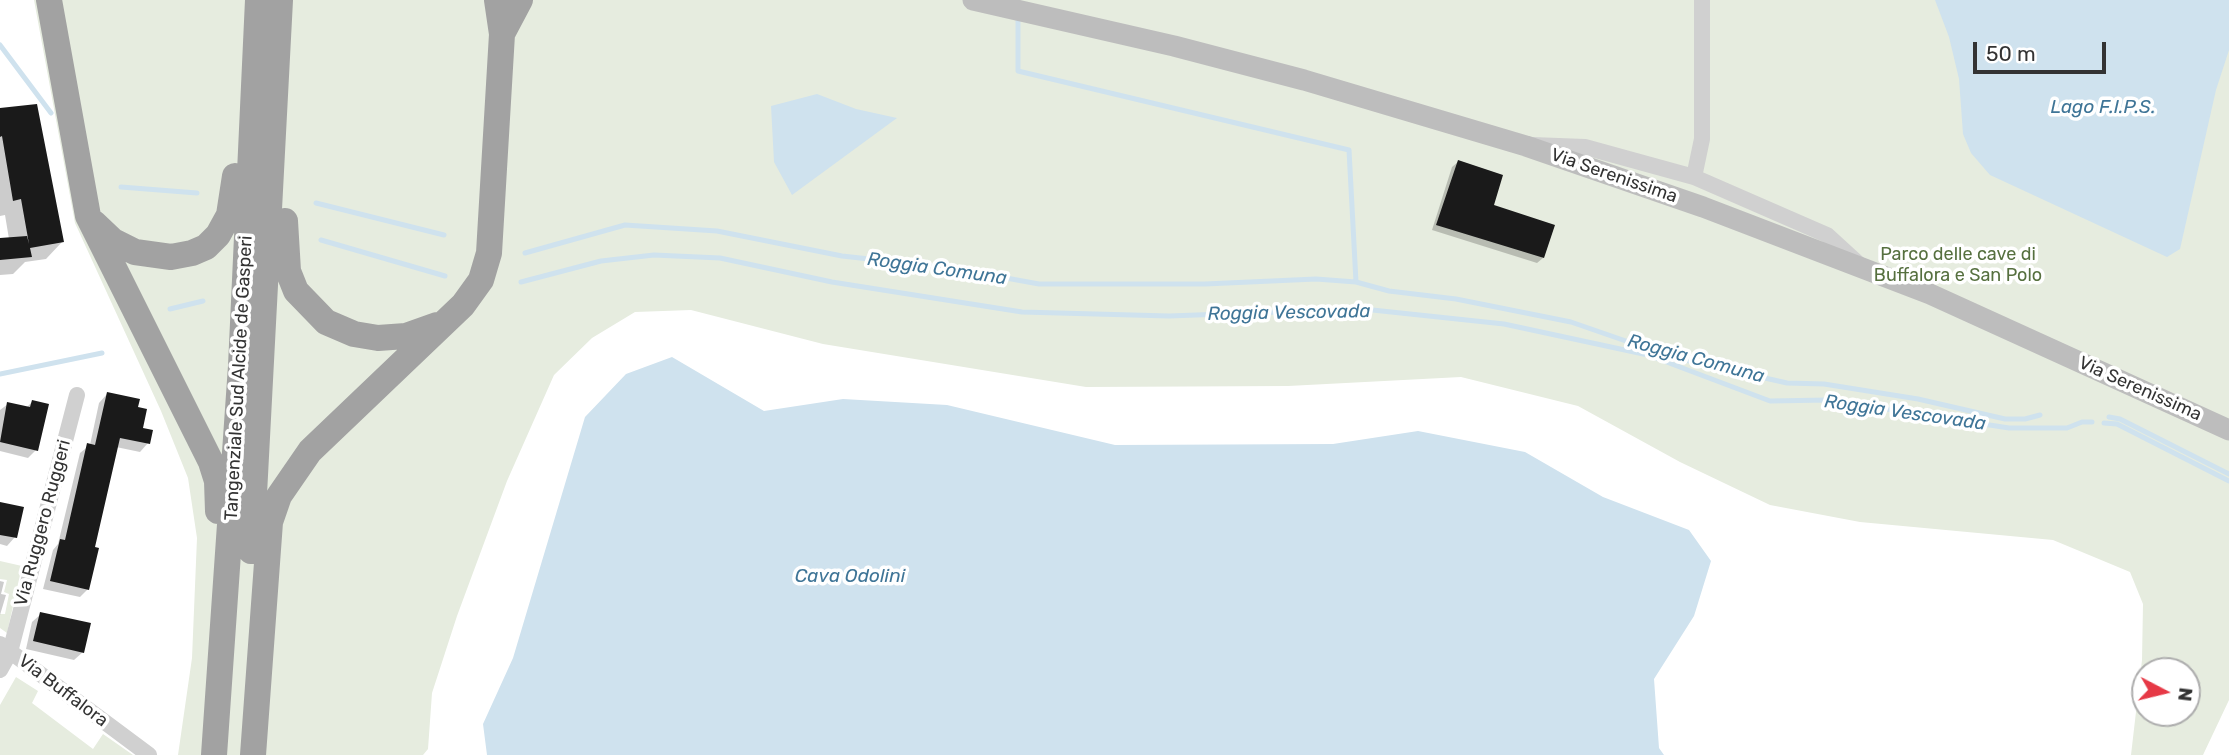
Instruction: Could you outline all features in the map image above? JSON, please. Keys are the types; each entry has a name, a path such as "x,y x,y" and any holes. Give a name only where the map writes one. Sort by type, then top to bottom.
{"highway":[{"path":"49,0 88,216 211,462 217,481 210,640 219,708"},
{"path":"88,216 113,241 152,256 192,253 206,247 218,234 229,215 234,186 243,15 247,0"},
{"name":"Tangenziale Sud Alcide de Gasperi","path":"214,755 241,366 258,0"},
{"name":"Tangenziale Sud Alcide de Gasperi","path":"237,755 260,396 280,0"},
{"path":"253,755 270,522 279,496 310,451 463,304 481,280 489,253 502,34 497,0"},
{"path":"502,34 520,0"},
{"path":"278,42 291,104 284,238 288,271 296,290 326,321 354,334 378,338 406,336 445,322"}],"main road":[{"name":"Via Serenissima","path":"973,0 1174,46 1304,80 1526,146 1703,207 1930,294 2229,430"}],"street":[{"path":"1694,177 1702,139 1702,0"},
{"path":"1526,146 1585,146 1725,188 1828,235 1863,269"},
{"name":"Via Ruggero Ruggeri","path":"5,648 77,395"},
{"name":"Via Buffalora","path":"0,670 5,648 149,755"}],"green space":[{"name":"Parco delle cave di Buffalora e San Polo","path":"34,0 2229,0 2229,700 2203,755 2131,755 2134,727 2201,727 2201,657 2142,657 2143,604 2130,572 2053,540 1860,522 1770,505 1680,462 1578,406 1461,377 1288,386 1086,387 823,344 691,310 635,312 592,338 554,375 507,481 457,616 432,693 428,749 423,755 178,755 192,658 197,538 188,478 161,411 75,223"},
{"path":"0,561 22,566 7,633 0,628 0,614 5,614 9,594 4,592 7,580 0,579"},
{"path":"16,677 38,691 32,703 93,749 103,734 133,755 0,755 0,705"}],"water":[{"name":"Lago F.I.P.S.","path":"1935,0 2229,0 2229,50 2216,90 2180,249 2167,257 1990,175 1971,153 1963,134 1959,79 1949,37"},
{"path":"817,94 856,109 897,118 792,195 774,162 771,106"},
{"name":"Cava Odolini","path":"672,357 764,411 843,399 947,405 1115,445 1333,444 1418,431 1525,452 1603,497 1689,530 1711,561 1694,616 1654,679 1659,748 1664,755 487,755 483,724 513,658 585,417 626,374"}],"building":[{"path":"37,104 64,242 30,248 32,257 0,260 0,238 27,236 29,244 21,199 13,201 2,136 0,137 0,108"},
{"path":"1458,160 1503,175 1494,205 1555,225 1544,258 1436,225"},
{"path":"107,392 140,399 138,407 147,409 143,428 153,430 150,444 120,438 95,547 99,548 89,590 50,581 60,539 65,540 87,443 95,445"},
{"path":"32,400 49,404 38,451 0,442 7,402 30,407"},
{"path":"0,502 24,507 17,538 0,535"},
{"path":"40,612 91,623 84,653 33,641"}],"waterway":[{"name":"Roggia Comuna","path":"1018,15 1018,71 1349,150 1356,282"},
{"name":"Roggia Comuna","path":"0,45 51,113"},
{"name":"Roggia Comuna","path":"121,187 197,193"},
{"name":"Roggia Comuna","path":"316,203 444,235"},
{"name":"Roggia Comuna","path":"525,253 625,225 717,231 842,256 951,268 1039,284 1205,284 1316,279 1356,282 1389,291 1456,299 1571,322 1672,357 1787,383 1824,384 1918,399 2005,419 2025,419 2040,415"},
{"name":"Roggia Vescovada","path":"321,240 445,276"},
{"name":"Roggia Vescovada","path":"521,282 601,261 654,255 720,258 832,282 1022,312 1169,316 1363,309 1504,324 1648,355 1770,401 1828,400 2009,428 2067,428 2082,422 2092,422"},
{"name":"Roggia Vescovada","path":"170,309 203,301"},
{"name":"Roggia Vescovada","path":"0,374 102,353"},
{"name":"Roggia Comuna","path":"2109,417 2120,419 2229,474"},
{"name":"Roggia Vescovada","path":"2104,423 2117,424 2229,481"}]}
